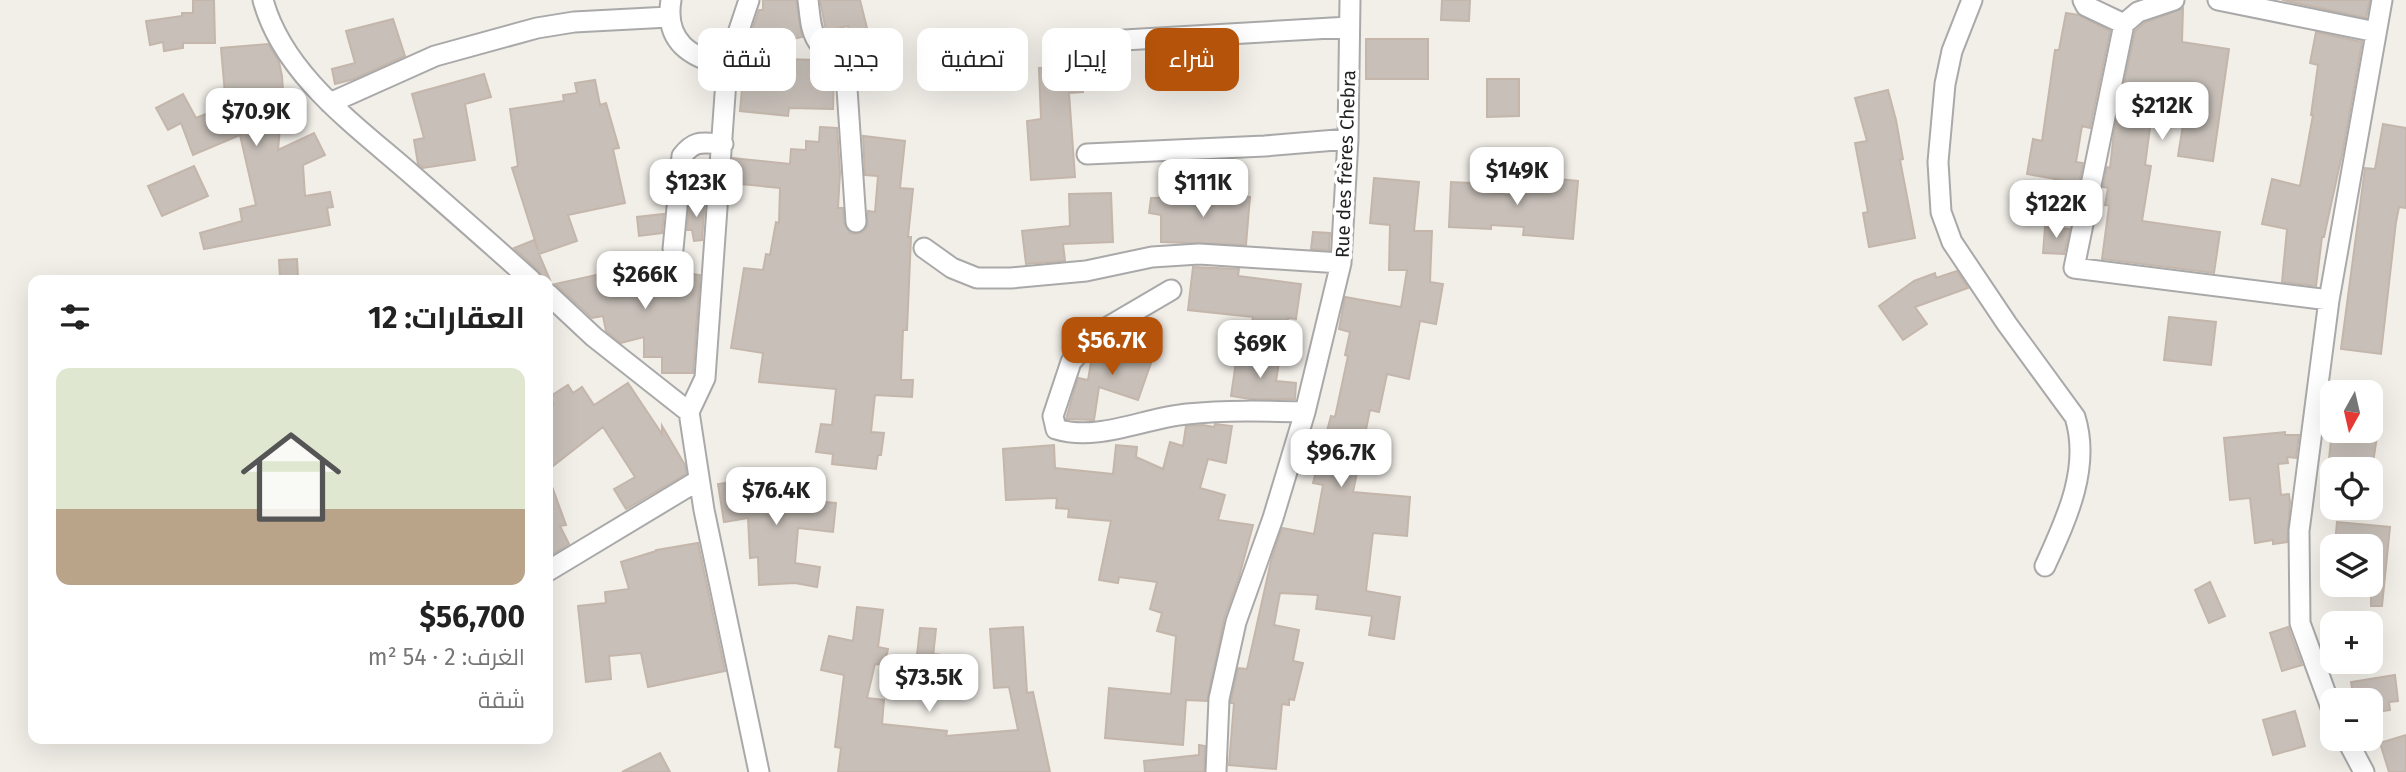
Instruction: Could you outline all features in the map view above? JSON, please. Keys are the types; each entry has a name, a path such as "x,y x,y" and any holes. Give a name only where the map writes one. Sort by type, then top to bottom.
{"street":[{"path":"263,0 268,20 292,59 330,103 525,275"},
{"path":"740,28 749,0"},
{"path":"808,0 812,30 819,44 839,56 846,74 856,222"},
{"name":"Rue des frères Chebra","path":"1216,772 1219,699 1236,622 1273,518 1305,412 1341,263 1348,139 1350,0"},
{"path":"1972,0 1952,51 1945,84 1938,162 1941,212 1952,242 2007,324 2075,417 2081,435 2081,467 2063,528 2045,566"},
{"path":"2084,0 2086,6 2124,24"},
{"path":"2174,0 2138,12 2124,24 2074,268 2329,300"},
{"path":"2218,0 2376,32"},
{"path":"2324,688 2300,622 2299,531 2329,300 2382,0"},
{"path":"330,103 435,56 537,28 670,8 672,30 684,48 698,57"},
{"path":"1131,40 1349,27"},
{"path":"726,91 705,379 689,412 699,480 759,772"},
{"path":"1087,154 1265,146 1348,139"},
{"path":"673,250 682,156 696,143 723,144"},
{"path":"924,248 952,268 977,278 1061,273 1152,257 1199,254 1341,263"},
{"path":"1171,290 1096,334 1072,362 1053,416 1056,429 1073,434 1097,432 1187,414 1305,412"},
{"path":"553,300 594,337 689,412"},
{"path":"553,567 699,480"},
{"path":"2353,751 2364,772"}],"building":[{"path":"193,0 214,0 215,43 183,43 183,48 164,51 163,42 150,45 146,21 193,13"},
{"path":"763,0 796,0 802,37 796,38 796,28 753,28 759,10 763,10"},
{"path":"820,0 860,0 867,28 825,28"},
{"path":"1442,0 1470,0 1469,21 1441,20"},
{"path":"2282,0 2370,0 2366,18"},
{"path":"2183,8 2182,42 2229,49 2213,161 2178,156 2183,125 2151,120 2145,165 2151,166 2142,221 2220,232 2214,273 2102,259 2109,206 2105,205 2108,188 2103,187 2107,167 2110,168 2114,132 2135,31 2144,23"},
{"path":"2066,13 2079,15 2110,31 2090,128 2082,126 2076,162 2083,163 2079,183 2027,174 2033,139 2042,141 2055,50 2059,50"},
{"path":"393,19 405,56 354,79 335,84 332,69 355,63 346,31"},
{"path":"2316,32 2362,42 2343,150 2322,237 2316,286 2282,282 2287,229 2262,224 2272,179 2300,186 2313,115 2318,65 2310,63"},
{"path":"1366,39 1428,39 1428,79 1366,79"},
{"path":"268,44 279,62 282,76 284,106 278,150 314,133 325,155 303,165 305,196 330,192 333,207 327,208 330,225 204,249 200,233 242,221 240,209 256,205 240,135 193,155 181,123 168,130 156,108 183,94 196,118 226,106 221,48"},
{"path":"796,59 810,60 810,91 834,91 833,109 789,108 788,116 740,111 742,91 796,91"},
{"path":"1039,68 1042,68 1042,91 1083,91 1069,93 1075,177 1031,180 1027,121 1041,119"},
{"path":"484,74 491,97 465,104 475,160 423,168 418,164 414,140 424,138 412,94"},
{"path":"1487,79 1519,79 1519,116 1487,117"},
{"path":"595,80 600,105 606,103 619,148 613,149 625,203 568,215 577,241 539,254 548,275 541,275 514,248 534,240 538,250 512,168 518,166 510,109 564,101 563,95 577,93 575,83"},
{"path":"1888,90 1896,120 1903,159 1900,160 1915,238 1869,247 1863,213 1868,212 1855,143 1867,141 1855,98"},
{"path":"2383,124 2406,128 2406,208 2399,207 2396,222 2381,354 2341,349 2365,168 2375,169"},
{"path":"820,127 837,128 840,173 838,208 843,208 844,223 850,233 863,232 867,227 868,211 875,212 878,176 865,175 863,136 905,141 900,188 913,189 908,237 911,237 907,330 903,330 901,380 913,380 912,397 875,395 871,432 884,433 876,469 832,464 833,454 816,452 821,424 832,425 836,389 759,382 763,353 731,348 744,268 763,270 766,254 770,255 776,222 779,223 780,188 731,183 733,158 790,164 791,149 806,150 806,141 819,142"},
{"path":"194,166 208,196 162,216 148,186"},
{"path":"1525,176 1578,181 1573,239 1523,235 1524,227 1449,227 1451,182 1493,184 1492,193 1523,196"},
{"path":"1374,178 1419,182 1414,231 1432,231 1430,282 1443,284 1436,324 1420,321 1409,379 1387,374 1379,412 1370,410 1353,492 1410,497 1407,536 1373,533 1366,591 1400,597 1394,639 1369,635 1372,616 1316,609 1318,595 1280,593 1274,625 1299,630 1293,661 1303,663 1294,700 1289,699 1289,705 1282,704 1276,769 1229,765 1234,703 1231,701 1238,668 1247,669 1271,561 1282,528 1314,534 1323,485 1313,483 1331,416 1335,417 1348,356 1345,355 1350,332 1339,329 1345,297 1401,307 1407,270 1389,270 1390,225 1370,223"},
{"path":"1111,193 1113,242 1063,244 1065,261 1026,264 1022,231 1070,226 1069,194"},
{"path":"1205,193 1250,197 1246,245 1161,242 1161,215 1149,213 1151,198 1205,197"},
{"path":"705,199 702,240 694,241 692,230 687,230 690,201"},
{"path":"664,214 662,233 639,236 637,217"},
{"path":"2045,227 2070,229 2064,254 2043,253"},
{"path":"1313,232 1330,233 1329,250 1311,249"},
{"path":"297,259 298,275 280,275 279,260"},
{"path":"1193,267 1239,269 1238,276 1301,284 1296,319 1288,318 1287,327 1252,323 1253,317 1188,310"},
{"path":"619,270 700,275 693,373 662,373 662,357 644,357 644,337 621,343 606,331 603,316 592,318 555,284"},
{"path":"1957,271 1968,288 1915,307 1927,324 1903,340 1879,306 1914,281 1935,273 1936,278"},
{"path":"2169,317 2216,322 2211,365 2164,360"},
{"path":"1117,340 1139,348 1141,341 1157,346 1138,400 1099,387 1094,420 1066,419 1078,378 1088,380 1092,356 1097,352 1111,355"},
{"path":"1237,355 1279,362 1276,381 1296,383 1295,399 1250,399 1231,396"},
{"path":"628,383 662,434 662,426 685,465 686,474 626,509 614,489 635,477 603,427 553,466 553,394 568,385 573,393 582,387 594,405"},
{"path":"1215,424 1232,426 1226,463 1208,459 1200,488 1225,495 1218,520 1253,525 1224,619 1207,701 1186,700 1183,745 1105,738 1109,688 1171,694 1176,636 1157,631 1162,613 1150,609 1157,582 1119,577 1118,583 1099,580 1111,521 1068,517 1069,509 1056,508 1057,498 1006,500 1003,449 1054,445 1055,468 1113,474 1116,445 1137,447 1136,457 1163,469 1170,442 1183,446 1186,426 1214,427"},
{"path":"2285,432 2285,435 2299,435 2296,458 2287,457 2288,463 2278,464 2281,495 2289,494 2290,502 2287,542 2273,544 2273,540 2255,543 2250,498 2230,500 2224,438"},
{"path":"2331,443 2376,443 2374,457 2329,457"},
{"path":"785,477 789,499 836,503 833,532 798,528 795,563 820,567 817,587 795,583 759,585 758,557 750,558 748,518 724,522 718,484 746,480 747,485"},
{"path":"553,489 566,525 560,526 569,544 553,554"},
{"path":"2337,522 2390,527 2383,596 2383,534 2336,534"},
{"path":"698,543 725,671 648,687 641,653 609,656 611,679 586,682 578,606 606,603 605,592 629,589 621,562 656,550"},
{"path":"2210,582 2225,616 2209,623 2195,590"},
{"path":"2371,597 2383,597 2382,606 2371,606"},
{"path":"857,607 883,610 878,647 888,649 884,665 875,664 867,698 884,700 882,724 947,731 946,736 1018,730 1009,687 994,688 990,629 1023,627 1027,693 1033,692 1050,772 838,772 841,748 835,747 844,675 821,670 829,636 853,641"},
{"path":"2288,627 2302,665 2282,671 2270,633"},
{"path":"920,628 936,629 932,666 916,664"},
{"path":"934,654 950,656 948,674 932,672"},
{"path":"2395,675 2398,701 2389,702 2390,710 2383,711 2383,688 2352,688 2351,682"},
{"path":"2295,711 2305,746 2273,755 2263,720"},
{"path":"2406,735 2406,772 2389,772 2382,751 2383,742"},
{"path":"1199,745 1205,746 1204,772 1145,772 1144,761 1199,755"},
{"path":"660,753 670,772 622,772"}]}
